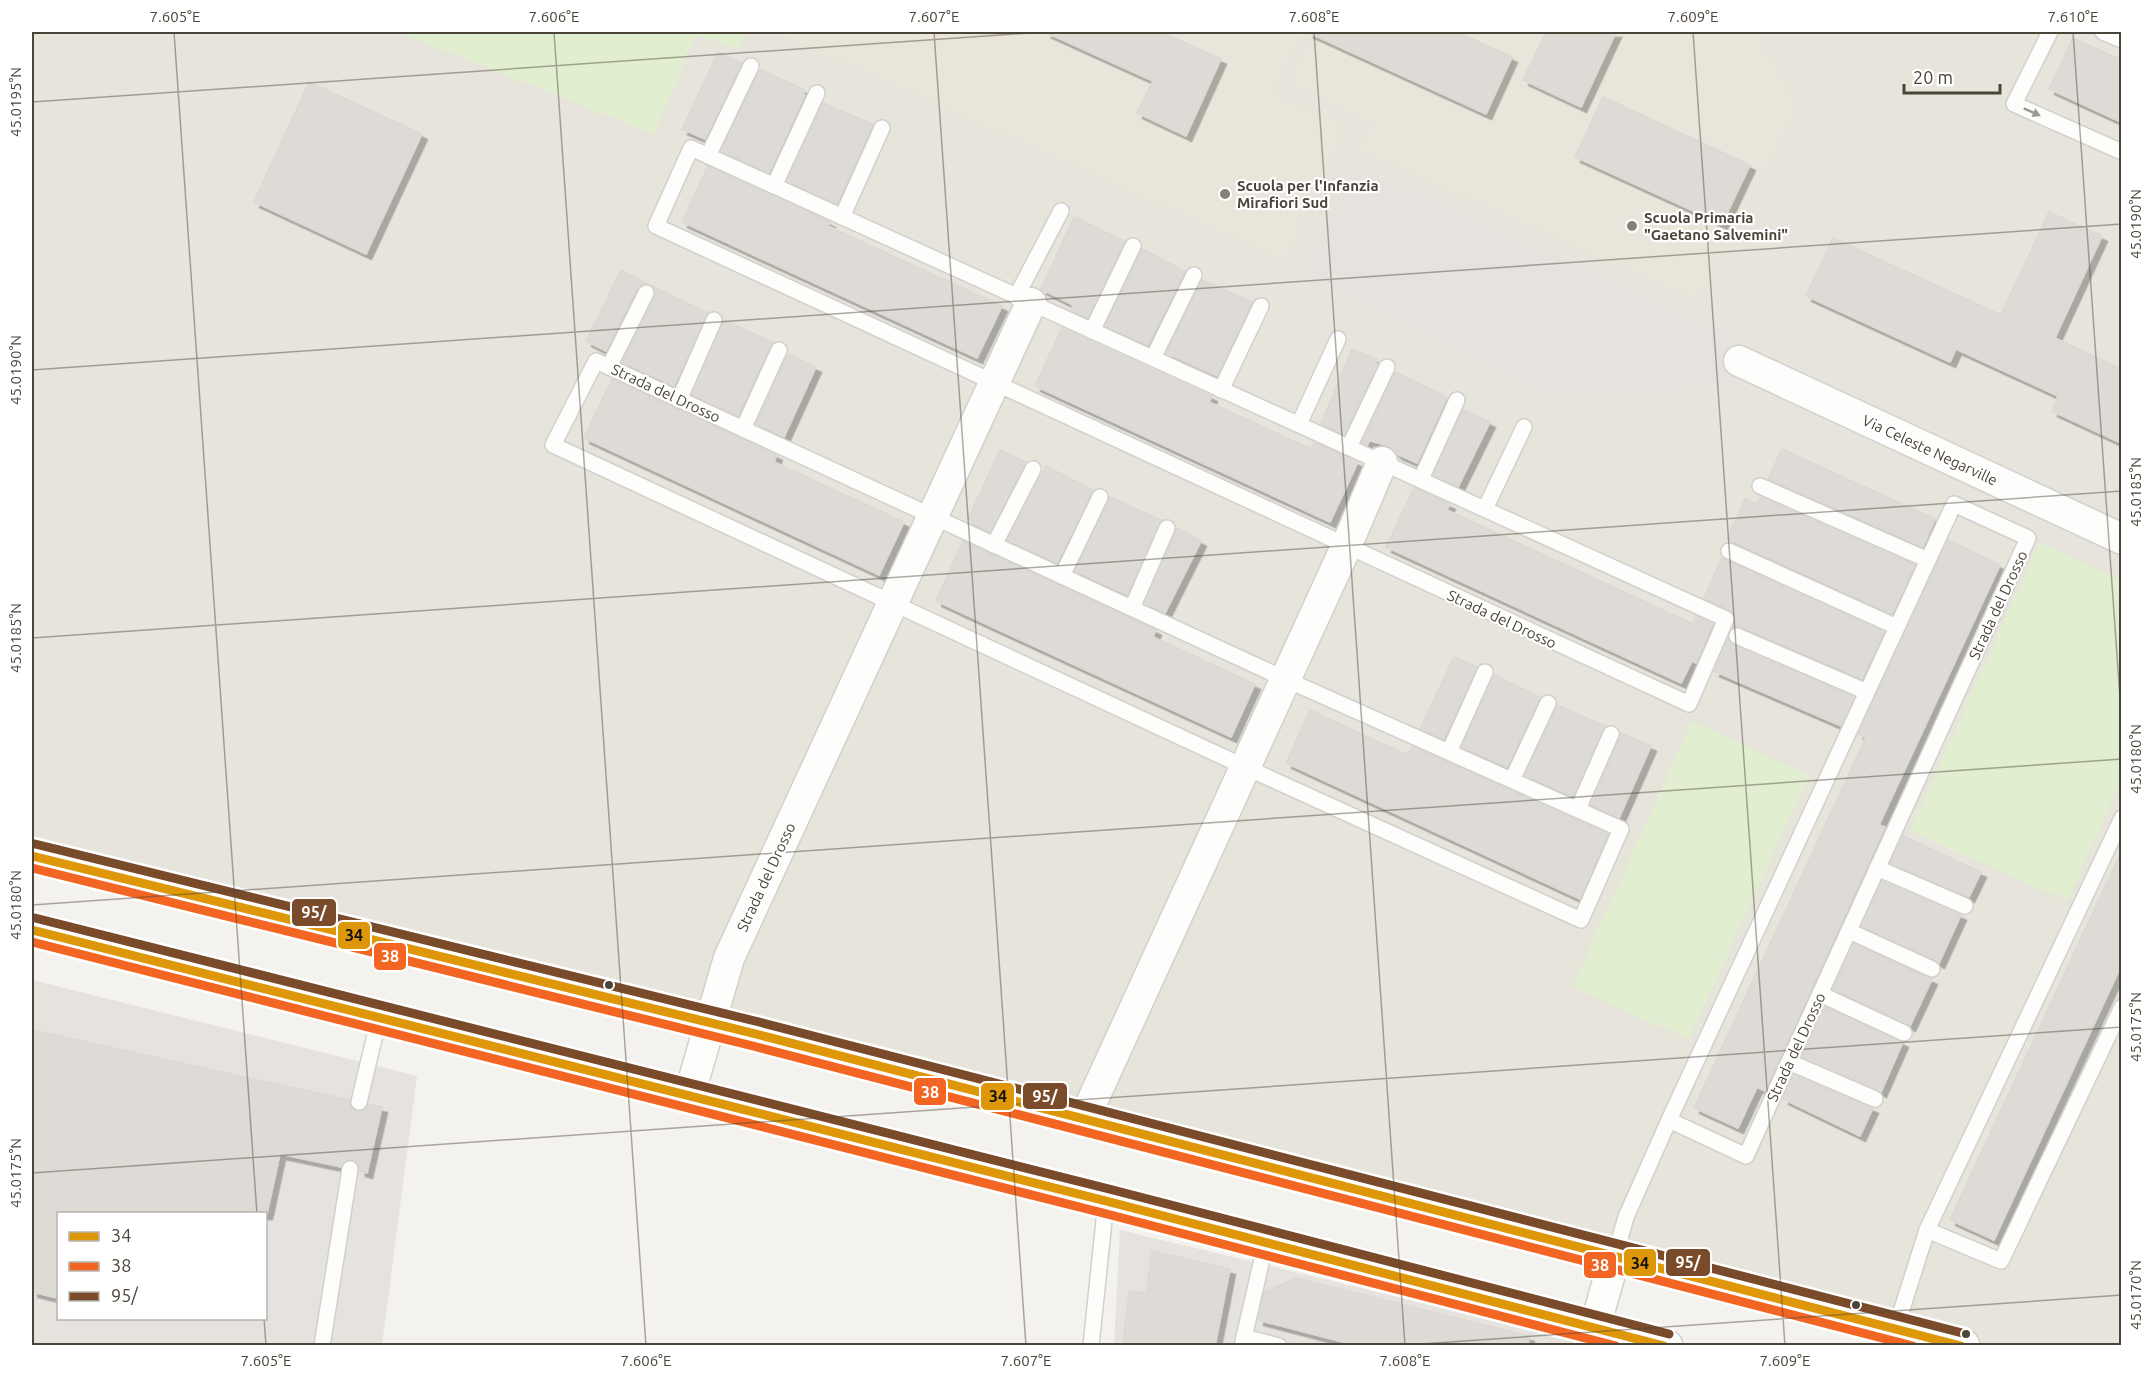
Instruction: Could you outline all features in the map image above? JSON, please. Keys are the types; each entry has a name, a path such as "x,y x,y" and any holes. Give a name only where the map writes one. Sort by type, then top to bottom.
{"street":[{"name":"Strada del Drosso","path":"688,1096 729,958 993,382 1023,300"},
{"name":"Via Celeste Negarville","path":"1739,361 2121,538"},
{"path":"1084,1119 1346,547 1382,462"},
{"path":"32,856 709,1023 1615,1256 1894,1337 1963,1346"},
{"path":"32,930 1106,1201 1666,1346"},
{"name":"Strada del Drosso","path":"1595,1327 1615,1256"}],"lane":[{"path":"2050,32 2014,104 2121,152"},
{"path":"2103,32 2121,40"},
{"path":"708,156 751,66"},
{"path":"774,186 817,93"},
{"path":"842,218 882,128"},
{"name":"Strada del Drosso","path":"691,148 708,156 1726,619 1689,704 656,226 691,148"},
{"path":"1023,300 1061,211"},
{"path":"1092,331 1133,246"},
{"path":"1153,358 1194,275"},
{"path":"609,367 646,293"},
{"path":"1221,390 1261,306"},
{"path":"679,400 714,320"},
{"path":"1299,424 1338,339"},
{"path":"742,429 779,350"},
{"name":"Strada del Drosso","path":"596,361 609,367 1285,679 1622,830 1581,920 1245,768 553,445 596,361"},
{"path":"1349,447 1388,367"},
{"path":"1421,479 1457,400"},
{"path":"1485,509 1524,427"},
{"path":"994,545 1033,469"},
{"path":"1760,486 1928,560"},
{"path":"1062,576 1100,496"},
{"name":"Strada del Drosso","path":"1615,1256 1626,1217 1669,1120 1954,504 2028,538 1746,1156 1669,1120"},
{"path":"1132,608 1167,528"},
{"path":"1729,551 1897,627"},
{"path":"1737,636 1867,692"},
{"path":"1449,752 1485,672"},
{"path":"1512,780 1548,703"},
{"path":"1578,809 1611,734"},
{"path":"1894,1337 1927,1230 2121,818"},
{"path":"1877,868 1965,906"},
{"path":"1849,931 1932,969"},
{"path":"1820,994 1904,1034"},
{"path":"1927,1230 2001,1261 2121,1007"},
{"path":"359,1102 379,1018"},
{"path":"1789,1062 1875,1099"},
{"path":"322,1346 350,1169"},
{"path":"1091,1346 1106,1201"},
{"path":"1266,1242 1243,1341 1279,1346"}],"shaded area":[{"path":"32,32 2121,32 2121,1345 1963,1345 32,856"},
{"name":"Scuola per l'Infanzia Mirafiori Sud","path":"774,32 1303,32 1274,93 1346,126 1285,261"},
{"name":"Scuola Primaria \"Gaetano Salvemini\"","path":"1313,32 1756,32 1799,106 1698,301 1358,151 1371,125 1288,84"},
{"path":"1354,165 1739,337 1741,387 1558,398 1303,276"},
{"path":"32,980 417,1076 382,1345 32,1346"},
{"path":"1120,1230 1598,1345 1114,1346"}],"green space":[{"path":"398,32 746,32 737,48 696,35 654,134"},
{"path":"2039,543 2121,580 2121,780 2068,901 1910,831"},
{"path":"1692,722 1809,775 1689,1039 1572,987"}],"building":[{"path":"1045,32 1161,32 1221,59 1186,136 1137,113 1153,81"},
{"path":"1307,32 1457,32 1512,57 1486,114"},
{"path":"1546,32 1616,32 1581,107 1523,80"},
{"path":"2073,38 2121,60 2121,122 2049,89"},
{"path":"718,52 742,63 705,139 682,129"},
{"path":"762,70 805,90 803,94 805,95 769,173 721,151 759,71"},
{"path":"309,82 422,134 366,254 254,202"},
{"path":"1603,97 1750,165 1722,224 1575,157"},
{"path":"823,103 873,124 837,204 787,181"},
{"path":"708,166 830,222 828,226 1002,306 977,358 682,222"},
{"path":"2049,212 2102,236 2055,338 2121,369 2121,443 2052,411 2058,396 1956,349 1950,362 1806,296 1833,238 2001,315"},
{"path":"1074,217 1125,241 1088,318 1071,310 1073,305 1041,289"},
{"path":"1142,249 1185,271 1148,345 1105,326"},
{"path":"621,270 648,284 641,285 637,289 606,351 586,341"},
{"path":"1202,280 1252,302 1217,376 1166,353"},
{"path":"652,286 708,313 674,386 622,362 655,297 656,292"},
{"path":"724,320 772,342 738,416 692,395"},
{"path":"1062,328 1212,396 1209,402 1311,449 1314,442 1358,462 1330,522 1035,386"},
{"path":"1352,349 1376,359 1375,363 1378,364 1344,435 1321,424"},
{"path":"788,354 816,367 784,437 756,424"},
{"path":"1395,372 1447,397 1417,463 1397,454 1388,446 1368,440 1366,445 1362,443"},
{"path":"612,379 777,455 774,462 904,522 879,575 584,438"},
{"path":"1463,410 1490,422 1458,487 1433,475"},
{"path":"1782,449 1935,519 1923,547 1768,479"},
{"path":"1000,450 1026,462 990,532 971,523 972,521 968,519"},
{"path":"1046,466 1093,490 1057,563 1007,540"},
{"path":"1414,488 1450,504 1447,510 1693,624 1696,616 1713,624 1696,663 1692,661 1681,683 1386,547"},
{"path":"1110,497 1161,520 1127,595 1075,571"},
{"path":"1760,497 1915,565 1892,614 1727,539 1745,499 1757,504"},
{"path":"1177,528 1201,541 1165,613 1145,603"},
{"path":"1948,540 2000,565 1879,825 1885,827 1765,1091 1757,1087 1738,1128 1694,1108 1866,737 1858,734"},
{"path":"963,541 1156,630 1153,637 1255,684 1231,737 936,601"},
{"path":"1722,558 1884,632 1862,679 1741,627 1733,627 1736,619 1734,613 1704,598"},
{"path":"1728,639 1733,645 1854,697 1841,726 1714,671"},
{"path":"1454,657 1477,667 1444,739 1420,729"},
{"path":"1494,675 1540,697 1507,767 1462,747"},
{"path":"1557,705 1605,726 1573,797 1525,775"},
{"path":"1310,710 1407,755 1412,746 1608,834 1580,899 1286,763"},
{"path":"1621,733 1651,746 1619,818 1591,805"},
{"path":"1903,836 1981,872 1969,897 1890,863"},
{"path":"2121,852 2121,966 1994,1240 1950,1220"},
{"path":"1882,881 1961,915 1939,963 1862,926"},
{"path":"1854,944 1932,979 1910,1026 1833,989"},
{"path":"1825,1007 1903,1042 1881,1092 1802,1057"},
{"path":"32,1030 349,1100 352,1109 357,1112 366,1109 368,1104 382,1107 367,1173 360,1171 359,1165 352,1160 346,1160 341,1167 280,1154 267,1214 267,1212 57,1212 57,1298 32,1292"},
{"path":"1794,1075 1873,1108 1860,1136 1783,1099"},
{"path":"1152,1251 1230,1269 1215,1346 1123,1346 1129,1291 1146,1293"},
{"path":"1296,1278 1529,1336 1528,1346 1358,1346 1258,1320 1264,1292"}],"transit line":[{"name":"95/","path":"35,844 759,1022 1966,1334"},
{"name":"34","path":"32,856 756,1034 1961,1346"},
{"name":"38","path":"32,868 753,1046 1913,1346"},
{"name":"95/","path":"35,918 1109,1189 1669,1334"},
{"name":"34","path":"32,930 1106,1201 1664,1346"},
{"name":"38","path":"32,942 1103,1213 1616,1346"}],"place":[{"name":"Scuola per l'Infanzia Mirafiori Sud","path":"1225,194"},
{"name":"Scuola Primaria \"Gaetano Salvemini\"","path":"1632,226"}]}
